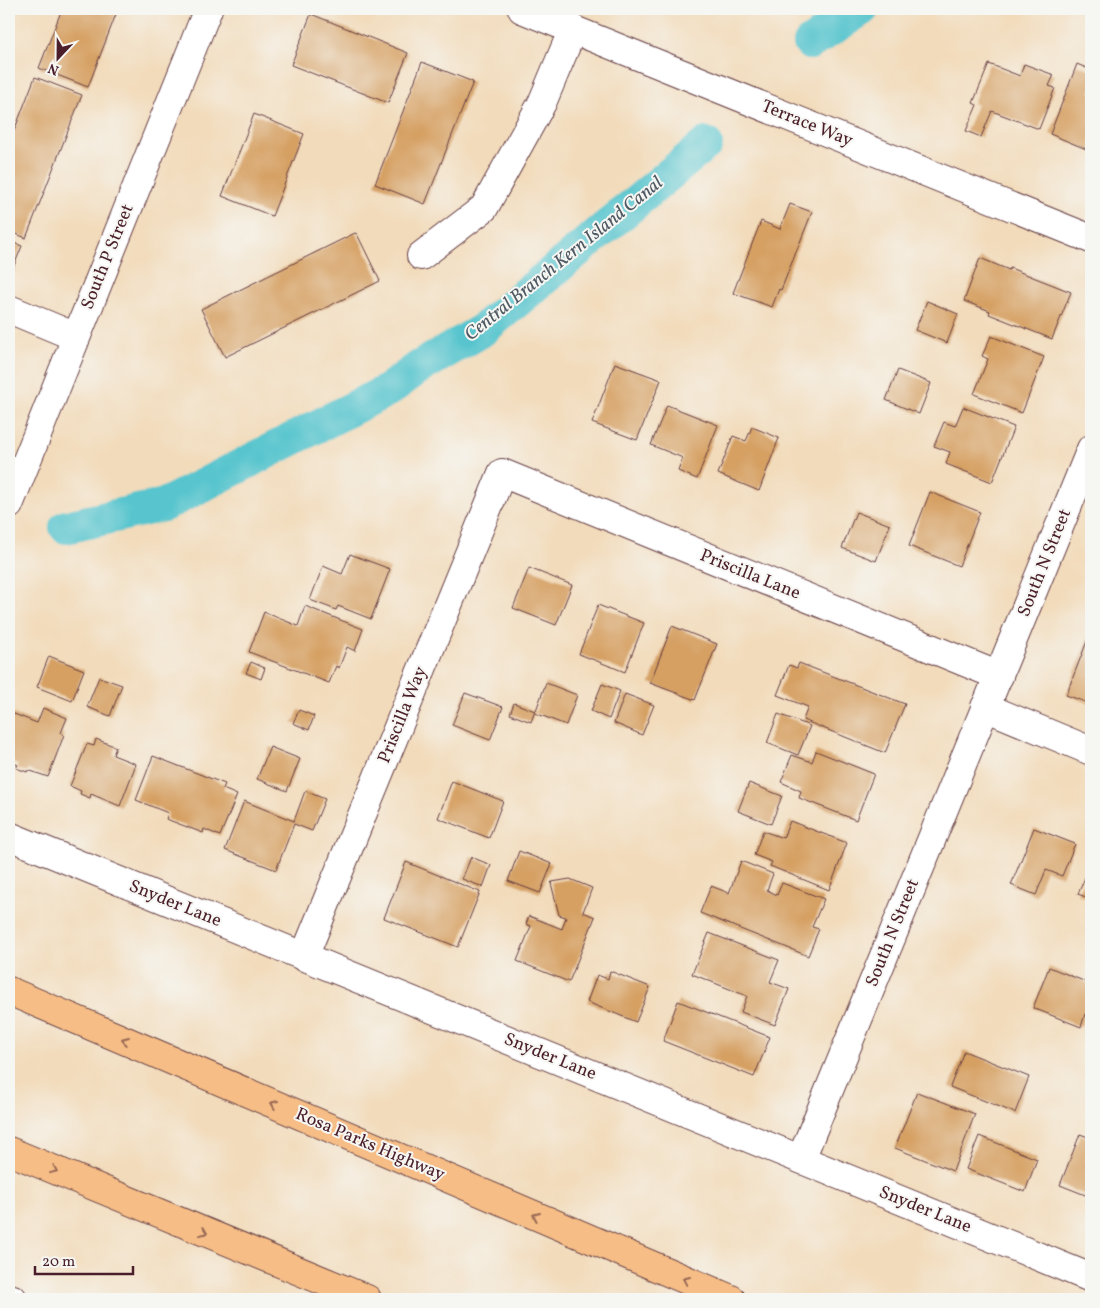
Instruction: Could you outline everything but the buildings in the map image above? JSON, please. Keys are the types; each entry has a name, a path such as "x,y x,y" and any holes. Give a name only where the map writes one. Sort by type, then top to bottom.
{"highway":[{"name":"Rosa Parks Highway","path":"9,991 731,1299"},
{"path":"9,1152 367,1299"}],"street":[{"name":"South P Street","path":"10,503 208,9"},
{"name":"Terrace Way","path":"522,9 1091,239"},
{"path":"420,256 484,208 542,104 573,29"},
{"path":"9,309 76,337"},
{"name":"South N Street","path":"801,1159 1091,449"},
{"name":"Priscilla Lane","path":"502,473 999,676"},
{"name":"Priscilla Way","path":"304,957 502,473"},
{"path":"985,708 1091,751"},
{"name":"Snyder Lane","path":"9,836 1091,1278"},
{"path":"9,1298 13,1299"}],"waterway":[{"name":"Central Branch Kern Island Canal","path":"810,43 862,9"},
{"path":"66,527 164,505 388,390 418,368 481,331 706,144"}]}
